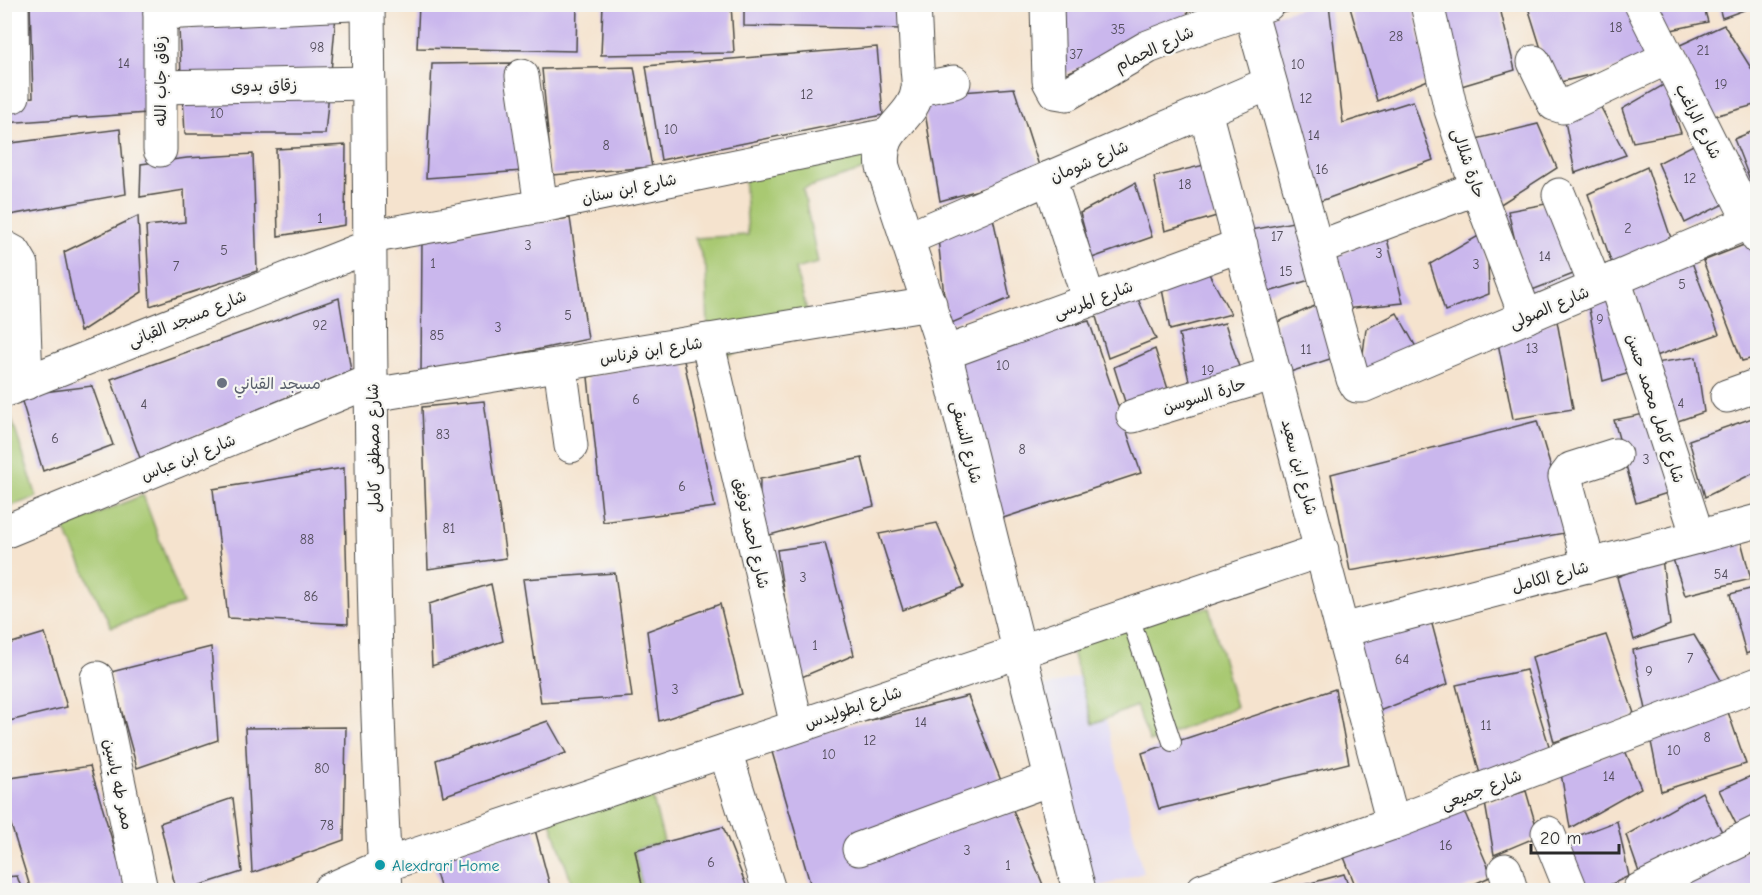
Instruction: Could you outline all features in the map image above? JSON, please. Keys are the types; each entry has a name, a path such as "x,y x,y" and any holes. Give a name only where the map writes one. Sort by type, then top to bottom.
{"street":[{"path":"12,4 13,96"},
{"name":"زقاق جاب الله","path":"160,150 160,9 352,4"},
{"name":"شارع مصطفى كامل","path":"368,4 372,388 378,695 385,878"},
{"path":"888,135 908,111 918,89 914,4"},
{"name":"شارع الحمام","path":"1047,4 1049,81 1055,92 1067,94 1148,48 1198,15 1259,7"},
{"name":"حارة شلالى","path":"1427,4 1451,110 1477,188 1526,317"},
{"name":"شارع الراغب","path":"1641,4 1753,230"},
{"path":"1259,7 1270,83 1317,248 1477,188"},
{"path":"1534,62 1554,104 1560,107 1667,58"},
{"path":"522,76 541,206"},
{"path":"918,89 954,82"},
{"name":"زقاق بدوى","path":"160,87 369,83"},
{"name":"شارع شومان","path":"907,239 1270,83"},
{"name":"شارع ابن سعيد","path":"1205,111 1393,823"},
{"name":"شارع ابن سنان","path":"370,241 888,135"},
{"name":"شارع النسقى","path":"888,135 883,151 883,167 945,353 1078,891"},
{"path":"1049,178 1089,300"},
{"name":"شارع كامل محمد حسن","path":"1559,195 1605,283 1698,537"},
{"name":"شارع الصولى","path":"1317,248 1353,379 1358,386 1363,386 1605,283 1753,230"},
{"name":"شارع مسجد القبانى","path":"15,387 370,241"},
{"name":"شارع المرسى","path":"945,353 1240,245"},
{"path":"4,248 15,253 22,266 15,387"},
{"name":"شارع ابن فرناس","path":"372,388 560,365 930,304"},
{"name":"شارع احمد توفيق","path":"707,340 797,726"},
{"path":"560,365 571,446"},
{"name":"حارة السوسن","path":"1133,416 1275,374"},
{"path":"1727,396 1758,385"},
{"name":"شارع ابن عباس","path":"4,532 372,388"},
{"path":"1589,566 1565,480 1566,474 1570,470 1615,455"},
{"name":"شارع الكامل","path":"1343,630 1758,521"},
{"name":"شارع ابطوليدس","path":"329,891 385,878 725,751 1322,550"},
{"name":"ممر طه ياسين","path":"97,678 141,891"},
{"name":"شارع جميعى","path":"1203,891 1393,823 1758,684"},
{"path":"725,751 769,891"},
{"path":"859,849 1050,778"},
{"path":"1638,891 1758,832"},
{"path":"1548,833 1571,891"}],"lane":[{"path":"1129,614 1172,742"}],"shaded area":[{"path":"1095,671 1143,873 1089,890 1035,690"}],"green space":[{"path":"872,137 876,166 803,189 818,263 795,269 813,331 709,360 706,268 695,238 748,235 743,159"},
{"path":"10,414 37,497 5,508 5,416"},
{"path":"143,495 183,604 111,627 64,528"},
{"path":"1209,608 1236,707 1150,742 1136,706 1093,724 1064,624"},
{"path":"647,776 664,842 635,850 643,890 574,890 546,807"}],"building":[{"path":"30,4 147,4 147,113 4,123 4,100 33,97"},
{"path":"419,4 577,4 576,51 417,48"},
{"path":"603,4 731,4 734,53 601,55"},
{"path":"744,4 903,4 905,29 744,26"},
{"path":"1055,4 1185,4 1191,23 1064,74"},
{"path":"1316,4 1329,4 1343,123 1413,101 1433,160 1318,202 1264,18"},
{"path":"1349,4 1413,4 1428,80 1377,101"},
{"path":"1439,4 1499,4 1515,70 1458,87"},
{"path":"1527,4 1629,4 1655,59 1552,84"},
{"path":"1655,4 1703,4 1708,22 1662,32"},
{"path":"1718,4 1758,4 1758,5 1722,18"},
{"path":"336,15 331,72 181,75 179,28"},
{"path":"1724,25 1758,79 1758,104 1707,118 1678,46"},
{"path":"877,47 883,115 661,160 646,66"},
{"path":"512,63 523,171 426,178 432,64"},
{"path":"634,67 652,167 552,175 542,69"},
{"path":"1665,84 1681,133 1633,142 1622,109"},
{"path":"1014,88 1041,172 940,201 922,95"},
{"path":"329,92 325,134 185,134 183,96"},
{"path":"1598,102 1626,155 1575,173 1564,116"},
{"path":"1538,124 1557,168 1496,207 1472,140"},
{"path":"120,129 126,194 4,216 4,144"},
{"path":"1758,129 1758,194 1756,195 1734,139"},
{"path":"1701,141 1732,200 1685,223 1658,163"},
{"path":"346,145 345,225 278,236 276,149"},
{"path":"253,154 257,271 150,306 146,226 185,222 184,190 140,197 141,164 187,158"},
{"path":"1204,165 1227,213 1165,231 1154,177"},
{"path":"1647,167 1672,241 1612,264 1588,194"},
{"path":"1135,183 1152,237 1092,258 1080,213"},
{"path":"1551,203 1581,271 1527,292 1508,211"},
{"path":"992,213 1010,298 947,325 938,238"},
{"path":"138,216 142,292 80,332 64,252"},
{"path":"570,218 588,339 421,374 422,238"},
{"path":"1298,221 1320,277 1265,293 1246,231"},
{"path":"1385,231 1403,303 1344,309 1335,258"},
{"path":"1487,231 1489,294 1445,311 1430,264"},
{"path":"1754,241 1758,251 1758,357 1742,361 1703,261"},
{"path":"1690,257 1719,334 1656,356 1630,280"},
{"path":"1208,272 1231,314 1170,330 1161,284"},
{"path":"1616,287 1640,370 1603,381 1587,299"},
{"path":"1134,290 1156,339 1108,358 1092,303"},
{"path":"339,298 351,371 140,458 111,379"},
{"path":"1324,302 1336,357 1281,375 1275,323"},
{"path":"1397,313 1416,347 1360,378 1366,329"},
{"path":"1089,321 1141,473 991,522 951,355"},
{"path":"1557,321 1573,409 1513,419 1497,338"},
{"path":"1225,323 1241,373 1192,395 1179,334"},
{"path":"1155,349 1168,389 1126,405 1114,367"},
{"path":"683,356 715,507 603,522 588,377"},
{"path":"1696,357 1704,412 1672,423 1655,363"},
{"path":"92,386 113,445 43,471 20,395"},
{"path":"484,401 506,558 428,569 422,407"},
{"path":"1654,412 1680,489 1636,503 1614,420"},
{"path":"1758,416 1758,471 1705,497 1689,440"},
{"path":"1537,421 1570,532 1350,571 1331,474"},
{"path":"862,458 874,506 759,538 760,479"},
{"path":"344,468 348,624 228,618 213,489"},
{"path":"937,523 964,587 903,610 879,534"},
{"path":"1741,541 1751,579 1685,595 1671,553"},
{"path":"825,543 854,655 797,679 777,550"},
{"path":"1662,558 1670,625 1634,640 1617,577"},
{"path":"615,573 632,697 541,703 523,579"},
{"path":"491,584 503,641 432,666 429,604"},
{"path":"1758,587 1758,649 1746,654 1730,594"},
{"path":"720,604 742,694 659,721 647,631"},
{"path":"1429,613 1448,684 1369,715 1356,639"},
{"path":"45,633 67,707 5,722 5,645"},
{"path":"1606,635 1635,716 1554,742 1532,657"},
{"path":"1694,635 1724,685 1647,714 1633,650"},
{"path":"211,647 218,740 137,768 111,672"},
{"path":"1526,670 1550,749 1481,778 1456,685"},
{"path":"1335,689 1349,763 1159,809 1142,753"},
{"path":"968,696 1003,786 858,859 1013,810 1045,890 812,890 770,745"},
{"path":"1727,709 1746,764 1661,791 1649,732"},
{"path":"548,721 566,753 443,796 436,760"},
{"path":"346,727 344,840 252,873 245,728"},
{"path":"1624,748 1641,788 1570,828 1561,773"},
{"path":"90,766 127,890 31,890 4,802 4,779"},
{"path":"1758,773 1758,826 1741,834 1719,790"},
{"path":"1526,791 1539,836 1494,855 1485,803"},
{"path":"1702,792 1726,840 1642,881 1626,835"},
{"path":"233,798 242,872 185,890 176,890 160,823"},
{"path":"1462,806 1492,876 1461,890 1357,890 1342,852"},
{"path":"1617,821 1629,876 1599,890 1579,890 1559,843"},
{"path":"534,826 551,890 441,890 432,859"},
{"path":"723,827 748,890 643,890 635,850"},
{"path":"1758,844 1758,890 1672,890"},
{"path":"1344,874 1350,890 1285,890"},
{"path":"17,876 22,890 4,890 4,877"}],"place":[{"name":"مسجد القباني","path":"222,383"},
{"name":"Alexdrari Home","path":"380,865"}]}
